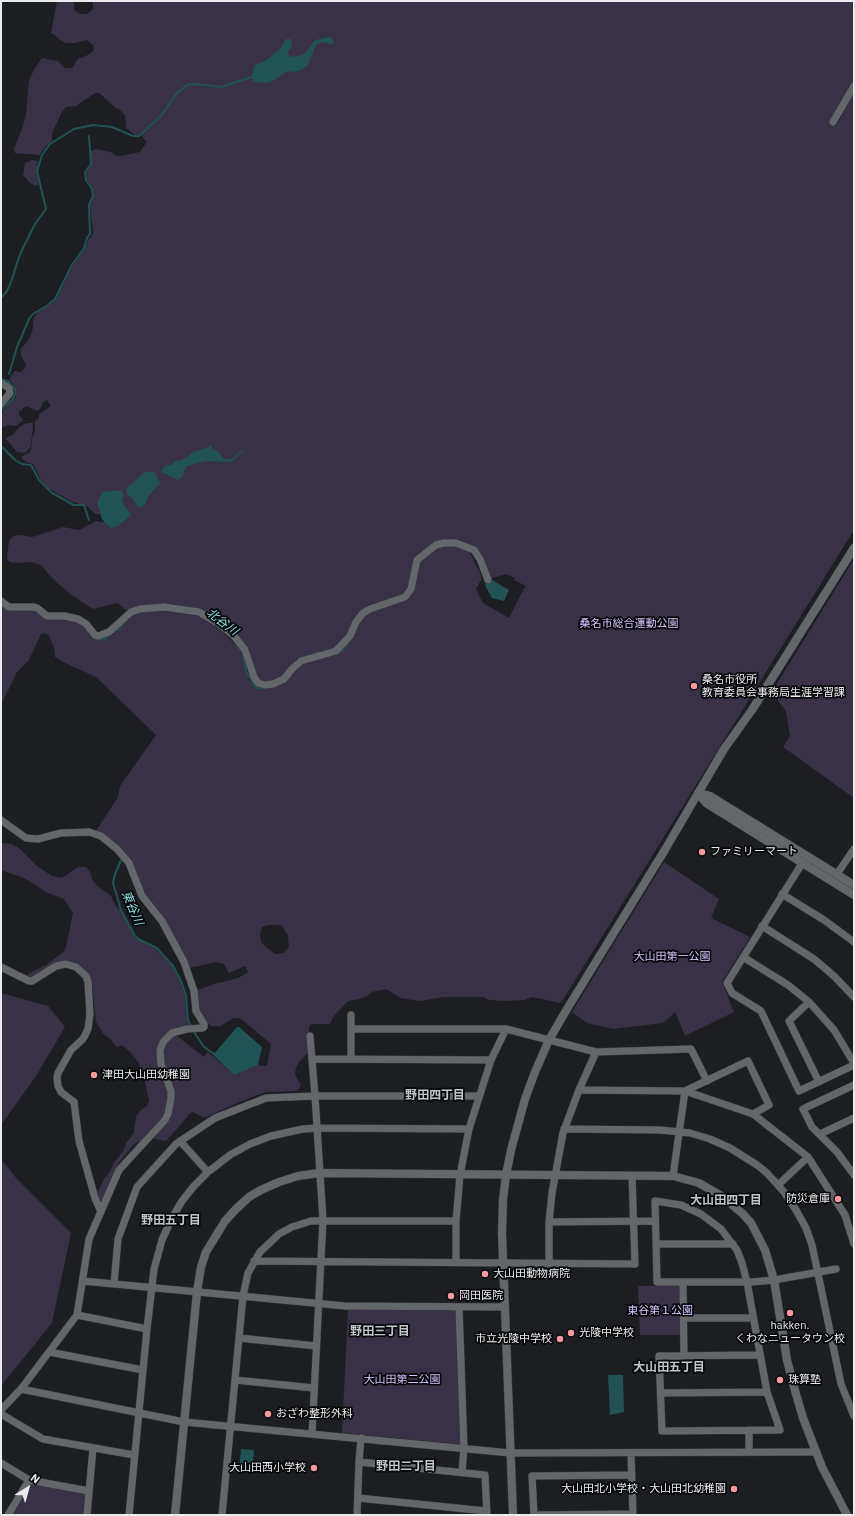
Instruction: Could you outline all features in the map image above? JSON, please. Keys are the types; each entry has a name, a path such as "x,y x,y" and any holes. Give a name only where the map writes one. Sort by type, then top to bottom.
{"street":[{"path":"833,122 854,86"},
{"path":"1,383 9,388 10,393 1,404"},
{"path":"1,601 9,607 37,608 47,616 64,616 78,619 86,624 95,635 98,636 109,632 131,612 140,609 164,607 199,612 219,624 234,636 245,650 254,677 258,683 265,685 273,684 284,679 301,661 336,651 350,636 356,622 363,613 370,609 405,597 410,592 417,560 436,545 456,543 474,550 480,560 488,580"},
{"path":"513,1515 502,1263 502,1220 506,1175 511,1150 525,1099 549,1040 570,1003 724,749 752,710 854,548"},
{"path":"698,793 706,802 854,895"},
{"path":"698,793 710,796 854,885"},
{"path":"1,820 26,838 38,839 61,833 89,832 101,836 117,849 129,863 142,896 162,921 187,969 194,991 196,1012 204,1024 204,1027 202,1028 190,1028 172,1033 168,1036 160,1050 161,1064 171,1090 168,1114 165,1120 119,1170 89,1240 77,1315 21,1389 1,1410"},
{"path":"837,874 854,848"},
{"path":"743,957 788,985 809,1002 834,1030 854,1064 799,1091 761,1010 732,993 727,984 743,957 762,926 803,862"},
{"path":"782,894 824,920 854,942"},
{"path":"762,926 814,959 834,976 854,997"},
{"path":"1,967 29,981 56,966 66,964 76,967 86,976 88,982 90,1014 88,1029 83,1039 71,1050 58,1073 57,1078 58,1086 61,1092 74,1102 79,1141 95,1198 101,1212"},
{"path":"809,1002 789,1020 819,1082"},
{"path":"351,1015 351,1059"},
{"path":"351,1029 506,1029 596,1052 691,1048 707,1081"},
{"path":"456,1263 456,1221 460,1175 469,1129 491,1060 506,1029"},
{"path":"310,1036 323,1220 312,1434"},
{"path":"549,1264 549,1222 554,1175 564,1129 596,1052"},
{"path":"312,1059 491,1060"},
{"path":"685,1091 748,1061 769,1105 753,1114"},
{"path":"854,1085 802,1109 812,1127 837,1152 854,1175"},
{"path":"579,1090 685,1091 753,1114 808,1157 845,1215 854,1244"},
{"path":"673,1176 685,1091"},
{"path":"114,1284 118,1239 137,1187 180,1141 215,1118 266,1098 315,1096 479,1096"},
{"path":"820,1134 854,1118"},
{"path":"129,1515 154,1269 159,1249 171,1220 188,1193 208,1172 230,1155 260,1139 291,1130 317,1128 469,1129"},
{"path":"564,1129 680,1131 710,1139 730,1148 756,1165 778,1185 793,1205 806,1228 812,1245 841,1384 854,1416"},
{"path":"180,1141 208,1172"},
{"path":"778,1185 808,1157"},
{"path":"175,1515 197,1292 201,1267 208,1248 220,1228 236,1209 254,1194 274,1184 298,1176 320,1173 673,1176 699,1183 723,1197 743,1214 757,1233 765,1250 774,1280 787,1360 794,1388 816,1452 847,1515"},
{"path":"254,1261 634,1264 632,1176"},
{"path":"760,1355 659,1356 662,1430 780,1430 767,1392 747,1282 742,1263 733,1244 721,1229 708,1218 681,1205 655,1201 657,1282 747,1282 774,1280 836,1269"},
{"path":"222,1515 243,1296 248,1273 260,1252 269,1242 285,1230 305,1223 323,1220 456,1221"},
{"path":"549,1222 655,1221"},
{"path":"656,1244 733,1244"},
{"path":"83,1281 319,1304 361,1306 504,1307"},
{"path":"683,1282 684,1356"},
{"path":"459,1307 464,1448 462,1472"},
{"path":"77,1315 147,1329"},
{"path":"684,1318 753,1318"},
{"path":"239,1338 316,1346"},
{"path":"49,1352 143,1370"},
{"path":"235,1380 314,1388"},
{"path":"21,1389 184,1422 510,1453 816,1452"},
{"path":"661,1393 767,1392"},
{"path":"1,1414 43,1439 134,1455"},
{"path":"749,1430 750,1452"},
{"path":"357,1515 361,1438"},
{"path":"87,1515 93,1448"},
{"path":"631,1453 632,1475 633,1515 535,1515 532,1476 632,1475"},
{"path":"358,1498 486,1513 485,1474 359,1462"},
{"path":"1,1463 29,1480 89,1490"},
{"path":"1,1511 8,1515 29,1480"}],"green space":[{"name":"桑名市総合運動公園","path":"57,1 74,1 74,10 80,14 87,14 93,9 93,1 854,1 854,80 830,121 836,126 854,93 854,530 561,1003 532,997 525,1000 505,1001 489,1000 483,997 444,997 419,1001 401,998 386,989 372,992 359,999 348,1001 333,1017 330,1024 311,1024 309,1027 309,1052 299,1062 296,1068 295,1074 301,1086 297,1091 266,1092 204,1118 193,1112 190,1113 166,1141 155,1139 154,1137 167,1121 172,1107 173,1090 171,1081 162,1060 163,1049 170,1038 176,1035 204,1057 208,1052 234,1075 258,1065 267,1066 271,1044 240,1018 234,1018 220,1026 211,1026 200,1015 197,1011 195,991 214,984 238,978 248,971 245,966 229,973 224,964 216,962 189,968 162,920 143,895 126,854 110,840 96,831 118,797 120,786 156,735 96,677 55,657 55,651 49,635 44,633 41,634 29,660 17,672 1,705 1,607 10,611 31,610 48,619 76,622 84,627 92,638 99,641 111,636 124,625 132,615 138,613 162,611 198,616 222,632 238,647 242,652 248,679 252,685 259,689 275,687 284,683 299,667 305,663 339,654 351,642 364,617 372,612 402,602 412,595 420,560 438,548 457,546 470,553 481,575 481,580 476,589 483,603 509,618 526,586 514,580 515,578 506,574 489,579 481,554 458,541 439,543 416,558 409,590 405,595 362,612 354,623 350,633 336,650 304,658 296,663 282,679 273,683 262,683 257,680 254,674 244,646 229,630 206,613 187,608 163,605 146,606 126,610 117,603 93,609 70,594 53,579 41,565 31,562 10,562 7,559 9,540 14,536 20,535 32,537 63,527 79,530 96,521 104,522 100,514 95,514 87,506 73,502 49,489 41,480 33,464 26,462 21,457 30,452 32,438 35,431 35,422 39,418 39,414 51,406 47,400 43,402 40,409 37,411 26,406 19,412 19,415 23,420 16,426 8,425 1,428 1,414 16,397 17,390 10,380 11,375 15,371 21,372 26,365 21,356 21,349 30,337 33,328 33,319 38,312 54,302 74,264 84,250 88,240 92,236 93,231 90,206 94,196 93,189 87,179 86,172 91,165 91,151 95,149 111,152 117,156 121,156 140,152 147,142 140,134 135,135 126,128 125,115 119,109 99,93 95,93 76,106 66,107 52,133 52,141 45,147 40,155 15,153 14,149 26,114 29,80 42,58 58,61 65,68 72,68 78,59 88,55 94,50 93,45 87,40 66,43 51,33","holes":["269,925 281,925 288,935 289,947 284,953 275,954 261,942 260,933 262,927"]},
{"path":"32,160 38,161 36,173 39,184 36,186 29,182 23,175 25,163"},
{"path":"33,423 30,448 25,453 17,452 6,438 13,435 18,428 24,424"},
{"path":"854,559 854,798 783,747 790,736 786,711 778,701 778,695 773,690"},
{"path":"1,843 12,844 19,848 38,867 52,876 62,878 78,867 86,867 96,885 111,896 115,905 121,911 135,938 156,949 172,966 181,982 185,996 189,1026 180,1027 157,1050 158,1065 165,1079 169,1096 165,1114 140,1143 138,1141 134,1144 117,1165 115,1175 102,1202 99,1198 98,1192 104,1179 124,1150 126,1143 134,1133 136,1117 140,1111 147,1106 149,1101 145,1082 139,1063 131,1053 122,1045 118,1047 116,1046 108,1037 104,1035 96,1022 92,985 89,977 80,965 69,961 56,962 32,977 28,978 24,976 46,965 63,952 66,947 73,913 64,899 48,893 24,878 1,870"},
{"name":"大山田第一公園","path":"664,862 719,899 711,918 750,937 722,982 734,1012 685,1036 675,1012 663,1023 613,1029 587,1023 572,1012"},
{"path":"1,993 48,1006 65,1027 36,1076 1,1125"},
{"path":"1,1159 17,1179 71,1233 52,1323 1,1386"},
{"name":"東谷第１公園","path":"638,1286 679,1286 681,1288 681,1335 640,1335"},
{"name":"大山田第二公園","path":"348,1309 455,1310 461,1443 342,1433"},
{"path":"32,1483 85,1493 84,1515 14,1515 13,1512"}],"water":[{"path":"329,37 332,38 334,42 332,44 323,42 316,45 308,65 301,70 294,72 287,71 275,80 267,83 253,81 252,74 255,65 267,60 280,49 286,39 290,39 292,41 292,45 288,52 289,56 292,57 305,53 315,40"},
{"path":"211,444 212,449 219,452 226,460 233,458 243,449 244,450 231,462 207,461 186,467 182,477 178,480 162,473 161,471 166,465 171,465 176,460 179,461 186,458 194,452 209,447"},
{"path":"154,471 160,483 147,498 145,505 139,508 131,497 127,495 126,488 143,473"},
{"path":"122,490 124,497 122,499 123,504 131,515 118,526 111,528 102,519 97,502 103,492"},
{"path":"492,580 509,590 504,601 492,598 485,585"},
{"path":"237,1027 239,1027 262,1047 258,1065 234,1075 213,1055"},
{"path":"608,1375 623,1375 624,1412 610,1415"},
{"path":"241,1449 254,1450 252,1473 239,1471"}],"waterway":[{"path":"1,298 7,291 19,257 35,224 46,209 37,171 42,155 50,144 74,129 93,125 112,127 133,136 139,136 160,117 177,93 187,85 194,84 221,87 252,77"},
{"path":"9,374 17,347 29,319 33,314 55,299 72,265 84,248 90,234 89,205 93,196 92,189 86,180 85,172 91,164 89,136"},
{"path":"1,379 8,381 15,389 16,393 12,400 1,411"},
{"path":"1,446 15,460 22,464 31,465 39,480 52,493 74,505 84,505 89,520"},
{"name":"北谷川","path":"1,606 7,610 11,610"},
{"name":"北谷川","path":"93,638 100,640 105,638 119,629 127,620"},
{"name":"北谷川","path":"337,654 343,650 351,640"},
{"name":"北谷川","path":"243,655 246,671 253,685 257,688 264,688"},
{"name":"東谷川","path":"122,858 113,883 121,910 135,936 157,948 173,966 186,995 188,1020 204,1047 214,1054"}],"place":[{"name":"桑名市役所 教育委員会事務局生涯学習課","path":"694,686"},
{"name":"ファミリーマート","path":"702,852"},
{"name":"津田大山田幼稚園","path":"94,1075"},
{"name":"防災倉庫","path":"838,1199"},
{"name":"大山田動物病院","path":"485,1274"},
{"name":"岡田医院","path":"451,1296"},
{"name":"hakken. くわなニュータウン校","path":"790,1313"},
{"name":"光陵中学校","path":"571,1333"},
{"name":"市立光陵中学校","path":"560,1339"},
{"name":"珠算塾","path":"780,1380"},
{"name":"おざわ整形外科","path":"268,1414"},
{"name":"大山田西小学校","path":"314,1468"},
{"name":"大山田北小学校・大山田北幼稚園","path":"734,1489"}],"district":[{"name":"野田四丁目","path":"435,1096"},
{"name":"大山田四丁目","path":"726,1201"},
{"name":"野田五丁目","path":"171,1221"},
{"name":"野田三丁目","path":"380,1332"},
{"name":"大山田五丁目","path":"669,1368"},
{"name":"野田二丁目","path":"406,1467"}]}
